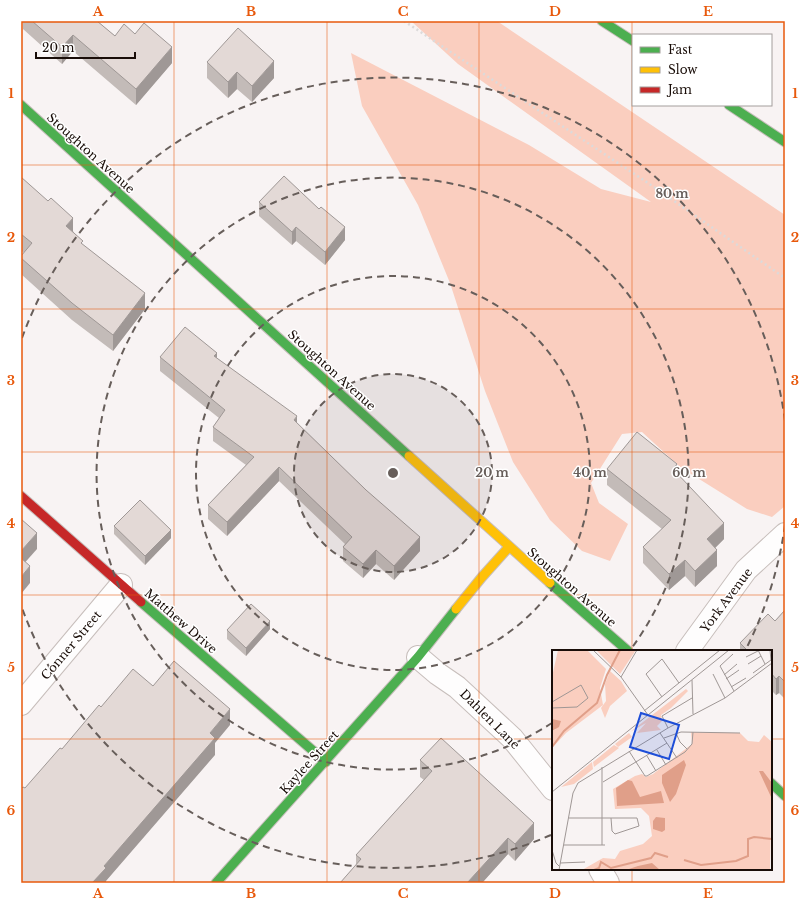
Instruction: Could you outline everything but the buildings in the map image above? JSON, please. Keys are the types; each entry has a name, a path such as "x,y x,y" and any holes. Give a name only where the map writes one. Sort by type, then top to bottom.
{"street":[{"path":"602,21 632,40"},
{"name":"Stoughton Avenue","path":"21,106 509,547 627,650"},
{"path":"731,106 785,142"},
{"name":"Matthew Drive","path":"21,496 121,585 326,762"},
{"name":"York Avenue","path":"688,650 746,570 785,534"},
{"name":"Kaylee Street","path":"216,883 326,762 418,657 482,577 509,547"},
{"name":"Conner Street","path":"21,704 121,585"},
{"name":"Dahlen Lane","path":"418,657 438,674 458,687 512,738 552,788"},
{"path":"772,783 785,796"},
{"path":"601,870 608,883"}],"path":[{"path":"404,21 651,185 785,278"}],"shaded area":[{"path":"411,21 497,21 785,215 785,506 772,517 747,509 680,467 642,432 622,434 591,483 599,503 628,524 610,561 582,551 550,520 513,462 485,391 450,283 418,205 362,106 351,53 529,145 601,189 651,202 458,64"}],"traffic: fast":[{"path":"602,21 632,40"},
{"path":"21,105 409,456"},
{"path":"731,106 785,142"},
{"path":"550,583 627,650"},
{"path":"141,602 326,762"},
{"path":"216,883 418,657 456,609"},
{"path":"772,784 785,796"}],"traffic: slow":[{"path":"409,456 550,583"},
{"path":"456,609 509,547"}],"traffic: jam":[{"path":"21,496 141,602"}]}
